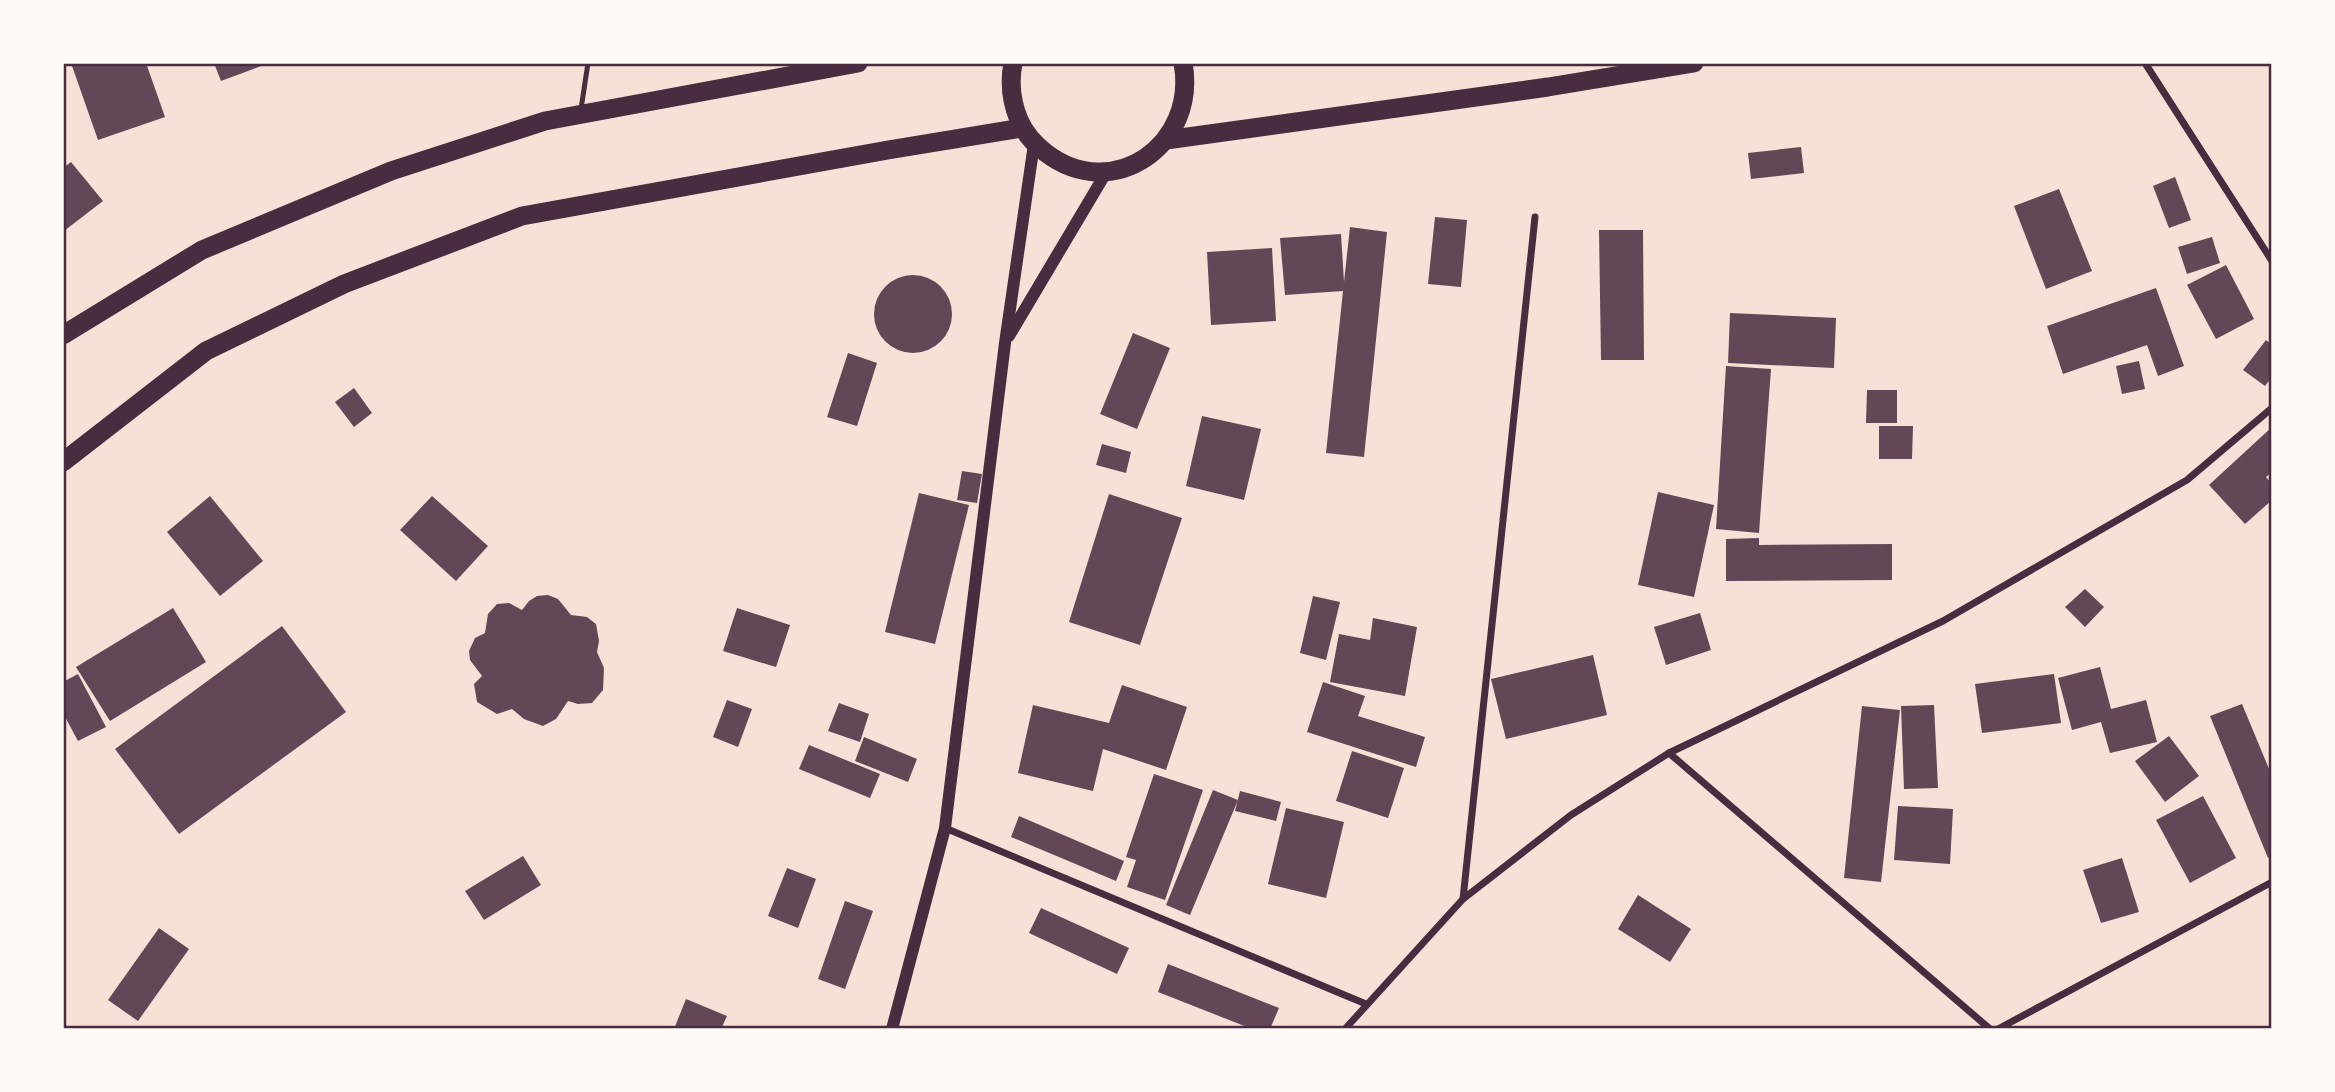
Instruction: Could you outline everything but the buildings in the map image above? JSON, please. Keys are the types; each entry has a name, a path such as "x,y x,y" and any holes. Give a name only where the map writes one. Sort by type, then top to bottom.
{"highway":[{"path":"63,335 202,250 391,171 545,121 858,63"},
{"path":"1013,63 1010,77 1012,104 1022,128 1034,145 1056,161 1081,170 1107,171 1130,166 1149,156 1166,140 1180,117 1186,91 1183,63"},
{"path":"1166,140 1548,87 1694,63"},
{"path":"63,461 206,351 344,284 522,216 862,154 1022,128"}],"street":[{"path":"2145,63 2272,261"},
{"path":"892,1029 945,828 1005,342 1034,145"},
{"path":"1005,342 1107,171"},
{"path":"1463,899 1535,217"},
{"path":"1345,1029 1463,899 1571,815 1669,753 1943,621 2187,480 2272,408"},
{"path":"1669,753 1990,1029"},
{"path":"945,828 1366,1004"},
{"path":"1998,1029 2272,883"}],"lane":[{"path":"580,115 588,63"}]}
